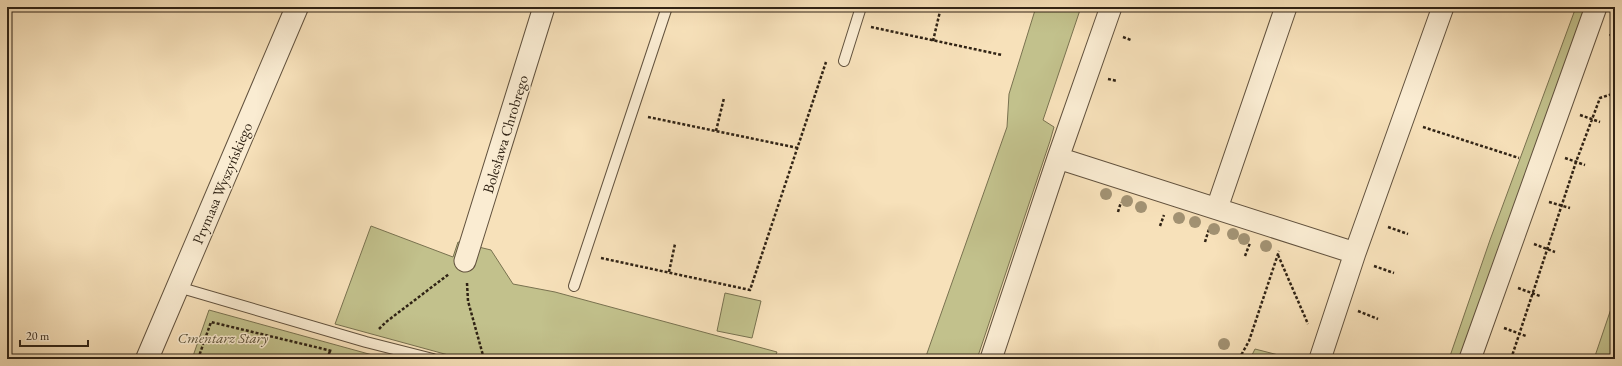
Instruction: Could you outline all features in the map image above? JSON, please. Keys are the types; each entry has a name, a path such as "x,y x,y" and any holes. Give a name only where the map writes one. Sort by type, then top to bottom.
{"street":[{"name":"Prymasa Wyszyńskiego","path":"147,359 297,7"},
{"name":"Bolesława Chrobrego","path":"465,261 544,7"},
{"path":"991,359 1058,158 1111,7"},
{"path":"1218,208 1286,7"},
{"path":"1321,357 1355,253 1443,7"},
{"path":"1470,359 1596,7"},
{"path":"1058,158 1355,253"}],"lane":[{"path":"574,286 667,7"},
{"path":"844,61 862,7"},
{"path":"178,287 366,342 433,359"}],"path":[{"path":"934,41 941,7"},
{"path":"866,26 1002,55"},
{"path":"584,255 750,290 827,61"},
{"path":"1511,359 1576,162 1600,98 1615,93"},
{"path":"716,131 724,98"},
{"path":"632,114 798,148"},
{"path":"1403,120 1539,164"},
{"path":"1239,359 1249,341 1286,232"},
{"path":"669,272 674,244"},
{"path":"1278,255 1321,357"},
{"path":"366,342 386,322 465,261"},
{"path":"465,261 468,301 484,359"},
{"path":"198,359 211,322 336,353"},
{"path":"327,359 330,351"}],"green space":[{"path":"1036,7 1081,7 1043,120 1054,127 1050,141 977,359 925,359 1007,127 1009,94"},
{"path":"1576,7 1592,7 1464,359 1449,359 1490,240"},
{"path":"371,226 453,257 458,242 491,250 513,284 555,292 777,352 774,359 463,359 335,324"},
{"path":"725,293 761,301 752,338 717,331"},
{"path":"1615,297 1615,359 1594,359"},
{"name":"Cmentarz Stary","path":"209,310 387,359 192,359"},
{"path":"1255,349 1294,359 1250,359"}]}
